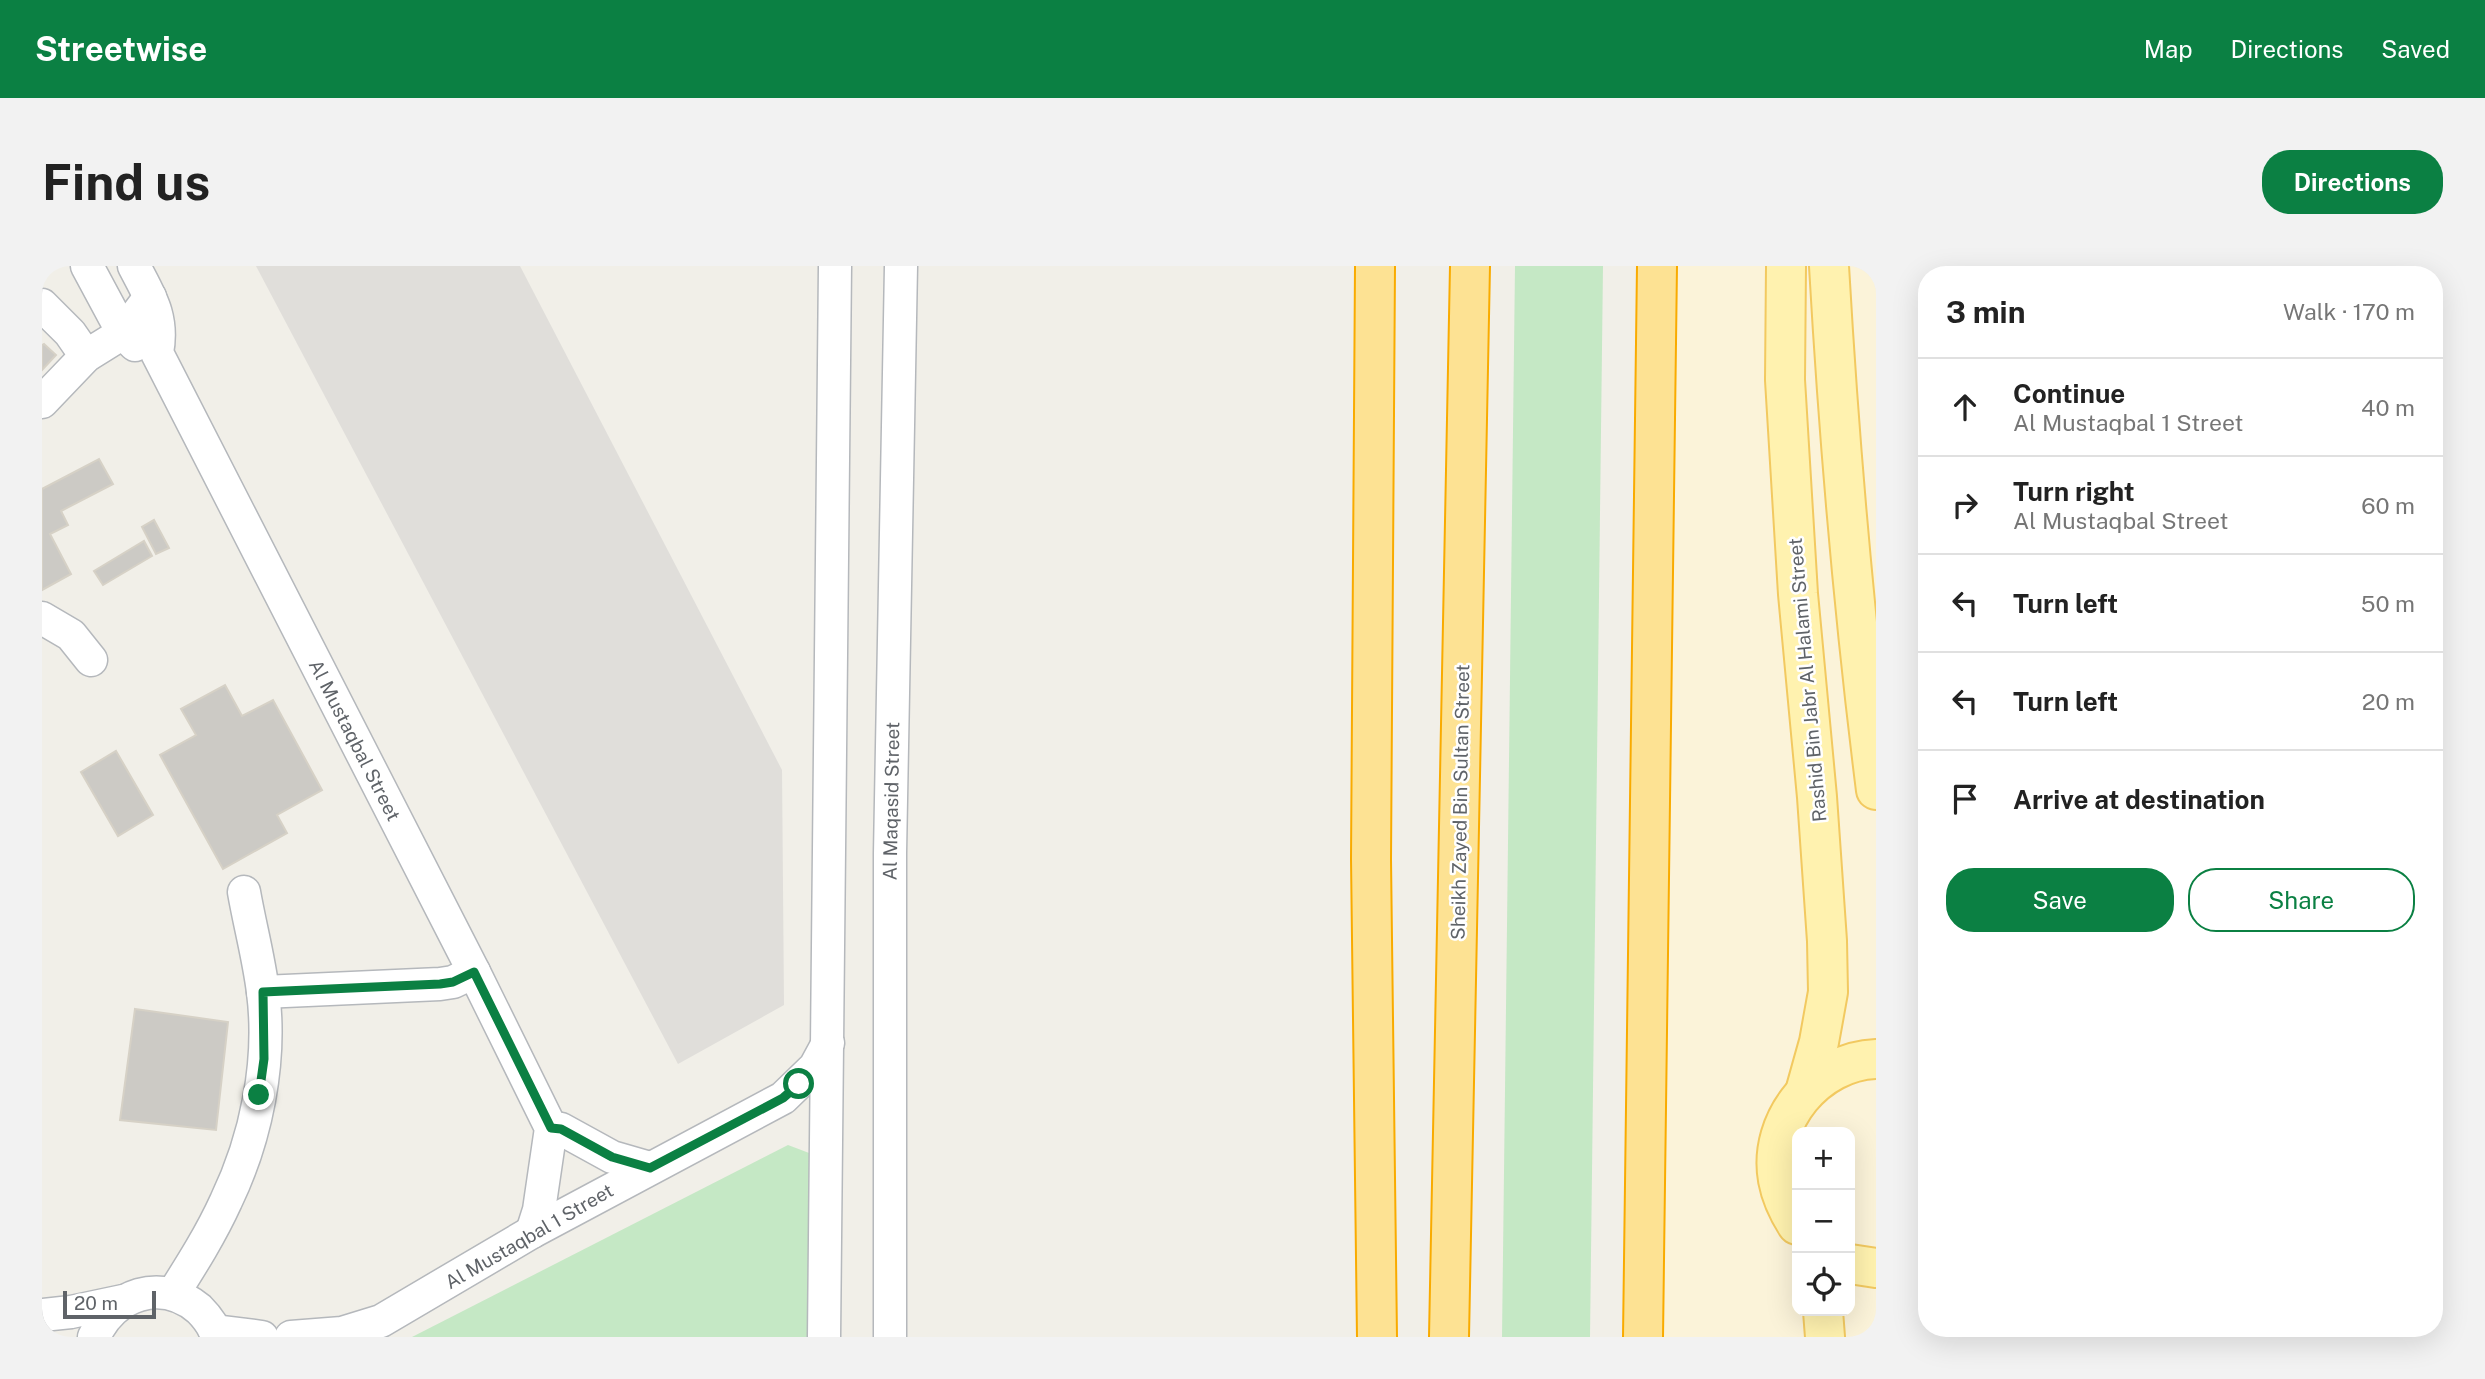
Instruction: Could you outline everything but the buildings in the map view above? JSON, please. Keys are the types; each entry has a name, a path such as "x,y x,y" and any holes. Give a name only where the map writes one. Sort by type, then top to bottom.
{"highway":[{"path":"1375,266 1371,859 1377,1337"},
{"name":"Sheikh Zayed Bin Sultan Street","path":"1449,1337 1470,266"},
{"path":"1643,1337 1657,266"},
{"path":"1657,344 1666,266"}],"main road":[{"name":"Rashid Bin Jabr Al Halami Street","path":"1786,266 1785,380 1798,594 1827,941 1828,992 1819,1042 1805,1092"},
{"path":"1829,266 1853,587 1876,790"},
{"path":"1792,1216 1777,1178 1778,1147 1787,1118 1805,1092 1830,1071 1861,1059 1876,1059"},
{"path":"1855,1265 1876,1268"},
{"path":"1823,1316 1825,1337"}],"street":[{"path":"87,266 123,332 144,351 157,354"},
{"name":"Al Mustaqbal Street","path":"134,266 159,322 157,354 474,972 551,1128"},
{"path":"824,1337 835,266"},
{"name":"Al Maqasid Street","path":"890,1337 890,853 901,266"},
{"path":"42,402 86,356 115,340 150,297"},
{"path":"42,305 70,332 86,356"},
{"path":"42,618 71,635 91,660"},
{"path":"173,1294 228,1199 252,1131 264,1059 263,992 244,892"},
{"path":"263,992 440,984 453,982 474,972"},
{"name":"Al Mustaqbal 1 Street","path":"291,1337 342,1333 381,1321 532,1232 783,1098 815,1067 828,1043"},
{"path":"532,1232 540,1210 551,1128 561,1129 612,1157 650,1168"},
{"path":"42,1315 97,1308 156,1292 173,1294 190,1302 205,1315 216,1334 262,1337"},
{"path":"94,1337 110,1311 123,1301"},
{"path":"42,1332 49,1337"}],"shaded area":[{"path":"256,266 520,266 782,770 784,1005 678,1064"}],"green space":[{"path":"1515,266 1603,266 1590,1337 1502,1337"},
{"path":"788,1145 817,1156 823,1337 412,1337"}],"sand":[{"path":"1666,266 1876,266 1876,1337 1642,1337"}],"route":[{"path":"259,1095 264,1059 263,992 440,984 453,982 474,972 551,1128 561,1129 612,1157 650,1168 783,1098 799,1084"}]}
